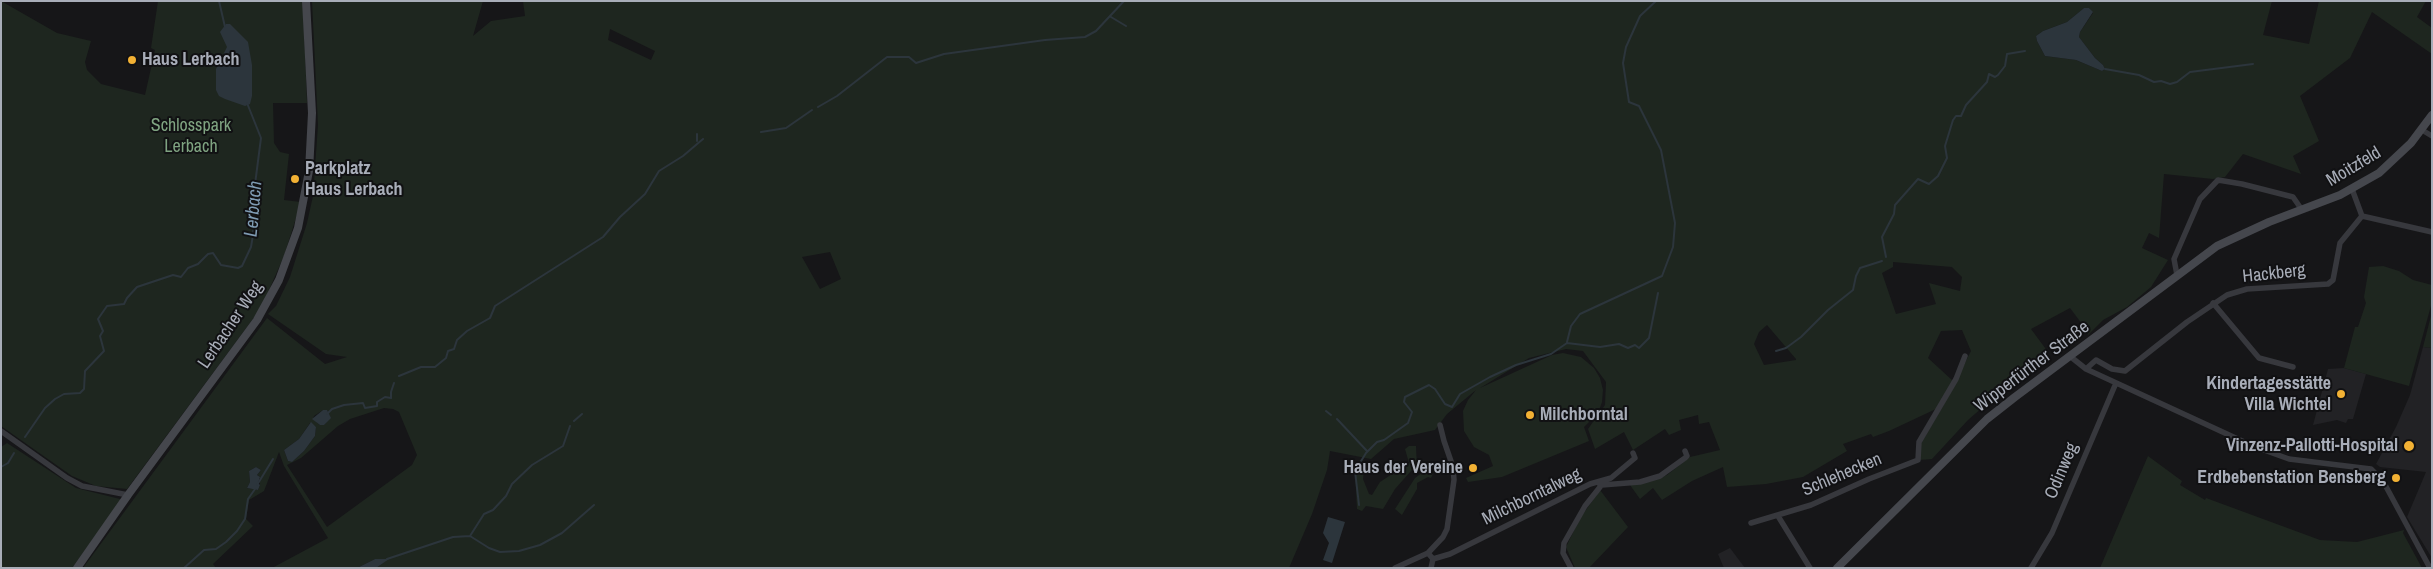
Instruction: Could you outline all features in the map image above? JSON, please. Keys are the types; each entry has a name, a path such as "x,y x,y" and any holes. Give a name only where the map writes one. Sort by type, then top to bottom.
{"main road":[{"name":"Lerbacher Weg","path":"77,568 128,495 264,310 279,280 298,228 309,170 312,113 306,1"},
{"name":"Moitzfeld","path":"2177,275 2217,246 2269,222 2352,189 2389,165 2422,130 2432,115"},
{"name":"Wipperfürther Straße","path":"1837,568 1987,419 2177,275"}],"street":[{"path":"2422,130 2432,136"},
{"path":"2177,275 2174,259 2200,199 2218,180 2293,197 2302,210"},
{"path":"2352,189 2362,216 2432,232"},
{"name":"Hackberg","path":"2086,369 2096,360 2112,369 2125,370 2227,295 2247,289 2328,284 2333,280 2340,243 2362,216"},
{"path":"2214,303 2259,358 2293,367"},
{"name":"Schlehecken","path":"1751,523 1811,505 1868,479 1918,460 1920,442 1952,386 1966,356"},
{"path":"2071,357 2086,369 2253,446 2289,459 2371,469 2383,481 2430,568"},
{"name":"Odinweg","path":"2031,568 2052,533 2116,383"},
{"path":"1395,568 1428,553 1443,537 1447,529 1453,484 1453,467 1440,425"},
{"path":"1,431 82,486 128,495"},
{"path":"1571,568 1563,553 1564,543 1585,506 1601,483 1640,482 1660,476 1685,458 1687,456 1685,452"},
{"name":"Milchborntalweg","path":"1433,559 1450,554 1590,484 1601,483 1611,478 1635,458 1633,453"},
{"path":"1778,516 1810,568"},
{"path":"1428,553 1433,559 1431,568"}],"shaded area":[{"path":"2084,8 2089,8 2093,12 2080,32 2079,37 2095,58 2103,65 2105,69 2102,71 2076,60 2045,56 2037,41 2036,36 2043,31 2067,22"},
{"path":"226,24 230,24 248,42 252,65 252,96 250,104 245,106 219,96 216,90 216,69 227,47 220,32"},
{"name":"Vinzenz-Pallotti-Hospital","path":"2423,347 2432,348 2432,558 2407,517 2426,472 2380,467 2376,464 2396,427 2410,395"},
{"name":"Kindertagesstätte Villa Wichtel","path":"2344,368 2366,374 2353,419 2348,419 2346,423 2337,420 2313,425 2328,369"},
{"path":"323,410 327,410 331,418 324,425 320,425 312,419"},
{"path":"311,422 316,427 315,436 304,451 292,462 288,461 284,450 299,439"},
{"path":"256,467 261,470 257,475 260,477 258,490 247,488 250,482 249,471"},
{"path":"1328,517 1345,522 1332,563 1323,560 1329,543 1323,533"},
{"path":"1730,548 1745,568 1724,568 1718,554"},
{"path":"375,559 389,559 376,568 357,568"}],"green space":[{"name":"Schlosspark Lerbach","path":"1,1 57,33 91,41 85,62 87,70 101,84 145,95 155,50 151,48 158,1 303,1 307,103 273,103 274,143 280,152 289,154 284,200 301,202 284,256 261,308 127,489 96,486 72,476 1,426"},
{"path":"312,1 483,1 473,36 491,21 525,16 523,1 2272,1 2263,35 2309,44 2319,1 2426,1 2417,17 2432,28 2432,54 2372,12 2350,58 2300,96 2319,141 2293,156 2301,174 2243,154 2225,177 2213,179 2164,174 2159,238 2149,233 2142,248 2168,260 2151,287 2127,307 2103,320 2088,335 2070,308 2031,329 2048,352 2038,367 1991,400 1968,420 1932,459 1919,460 1919,447 1943,406 1971,351 1962,330 1941,331 1928,358 1953,381 1938,408 1889,431 1873,437 1871,434 1843,444 1847,451 1803,477 1766,484 1727,487 1723,467 1692,481 1662,500 1653,488 1640,499 1630,485 1667,475 1690,457 1720,450 1709,422 1699,424 1698,415 1679,420 1681,430 1669,435 1665,429 1633,450 1624,432 1595,449 1588,429 1605,405 1606,382 1583,351 1566,349 1529,358 1480,388 1552,355 1563,353 1581,357 1594,368 1600,378 1603,390 1602,402 1598,413 1584,427 1589,441 1502,477 1468,482 1466,478 1493,466 1489,455 1474,447 1464,431 1463,411 1468,400 1476,390 1447,414 1435,430 1394,439 1371,459 1330,451 1327,470 1312,514 1289,568 376,568 388,559 375,559 357,568 272,568 328,538 284,466 279,452 264,491 249,500 246,519 253,526 213,564 216,568 83,568 267,318 325,364 347,357 326,354 268,314 276,306 290,277 307,223 313,196 318,125","holes":["2084,8 2089,8 2093,13 2080,32 2079,37 2105,69 2102,71 2076,60 2045,56 2036,36 2043,31 2067,22","610,29 655,51 651,60 608,40","830,252 841,279 820,289 802,257","1893,262 1952,267 1962,277 1960,291 1929,283 1936,304 1896,314 1882,273 1893,267","1767,325 1796,360 1764,365 1754,344 1759,332","384,408 399,412 417,455 412,465 327,527 287,465 301,458 338,426 350,419","323,410 327,410 330,418 324,425 320,425 313,419 314,416","310,423 316,427 315,436 304,451 292,462 288,461 284,450 299,439","256,467 261,470 257,475 260,477 258,490 247,488 250,482 249,471"]},
{"path":"2383,266 2399,271 2413,280 2432,285 2432,302 2409,386 2344,368 2355,327 2358,327 2366,303 2364,297 2369,267"},
{"path":"2432,312 2432,348 2423,347"},
{"path":"7,443 76,488 120,499 120,502 72,568 1,568 1,447"},
{"path":"1409,446 1416,446 1417,469 1411,471 1395,489 1383,509 1366,506 1362,511 1357,509 1355,471 1360,460 1370,462 1364,470 1363,479 1369,494 1372,495 1380,482 1409,463 1405,449"},
{"path":"2148,456 2182,481 2180,485 2205,500 2206,498 2320,540 2357,542 2404,530 2403,533 2422,568 2100,568"},
{"path":"1428,472 1433,474 1431,478 1428,477 1417,483 1417,489 1402,515 1395,509 1415,478 1422,473"},
{"path":"1600,490 1628,527 1589,568 1575,568 1566,547 1579,520"}],"waterway":[{"name":"Lerbach","path":"219,1 225,27"},
{"path":"818,107 837,96 887,57 909,57 916,63 944,54 1045,40 1085,37 1096,31 1124,1"},
{"path":"1567,342 1571,326 1580,314 1662,276 1673,247 1675,223 1661,150 1639,106 1629,102 1623,63 1626,47 1640,16 1656,1"},
{"path":"1111,17 1126,26"},
{"path":"1886,257 1882,237 1894,214 1895,205 1918,179 1929,184 1938,176 1947,158 1945,146 1953,120 1956,116 1961,116 1966,105 1987,82 1989,74 1995,77 1998,75 2005,66 2007,54 2025,51"},
{"path":"2105,69 2139,75 2154,82 2161,81 2170,84 2177,82 2190,72 2253,64"},
{"name":"Lerbach","path":"25,437 45,408 55,399 64,394 80,393 84,389 85,371 104,351 100,336 103,331 98,319 107,306 124,304 137,287 173,275 181,277 188,268 198,264 208,254 213,253 221,265 238,268 242,266 251,247 253,235 254,207 258,200 254,192 261,138 247,103"},
{"path":"761,132 786,128 812,110"},
{"path":"697,134 697,141"},
{"path":"399,376 421,367 435,367 446,358 448,351 454,349 457,340 467,331 490,318 495,306 603,237 620,217 645,194 659,171 683,156 703,139"},
{"path":"1776,351 1786,348 1801,337 1828,310 1853,290 1860,268 1882,261"},
{"path":"1359,505 1355,471 1366,453 1377,442 1384,440 1408,423 1412,412 1404,402 1405,397 1429,385 1435,389 1445,404 1452,407 1460,394 1490,377 1516,365 1551,354 1567,343 1600,347 1619,344 1628,348 1635,345 1639,348 1649,338 1658,293"},
{"path":"327,414 332,409 344,405 363,403 365,408 377,406 377,402 385,397 391,398 394,383"},
{"path":"1326,411 1331,415"},
{"path":"574,421 582,414"},
{"path":"1337,419 1367,451"},
{"path":"387,559 453,537 470,536 484,514 493,510 506,496 512,484 532,465 563,446 570,426"},
{"name":"Lerbach","path":"1,467 8,463 14,453"},
{"path":"257,485 273,459"},
{"path":"184,568 204,550 216,549 237,531 245,519 248,499 255,489"},
{"path":"470,536 489,548 500,552 519,551 540,545 562,533 594,505"}],"place":[{"name":"Haus Lerbach","path":"132,60"},
{"name":"Parkplatz Haus Lerbach","path":"295,179"},
{"name":"Kindertagesstätte Villa Wichtel","path":"2341,394"},
{"name":"Milchborntal","path":"1530,415"},
{"name":"Vinzenz-Pallotti-Hospital","path":"2409,446"},
{"name":"Haus der Vereine","path":"1473,468"},
{"name":"Erdbebenstation Bensberg","path":"2396,478"}]}
